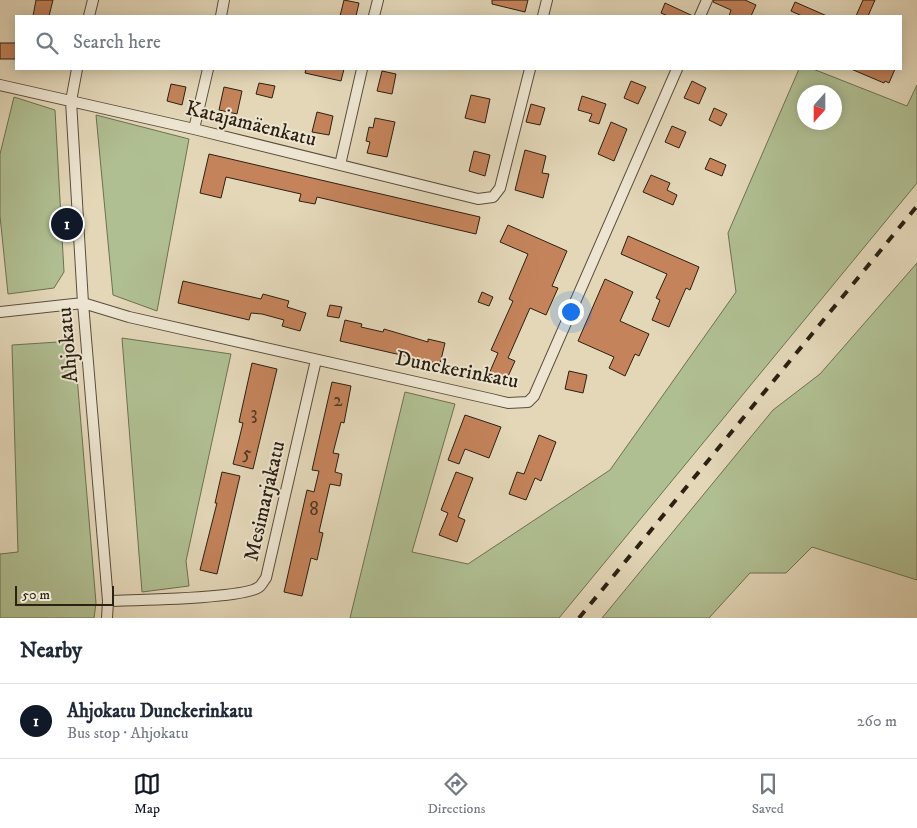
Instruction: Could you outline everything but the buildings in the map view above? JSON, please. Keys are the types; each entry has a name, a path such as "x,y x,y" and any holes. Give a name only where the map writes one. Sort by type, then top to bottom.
{"street":[{"path":"90,15 93,0"},
{"path":"221,15 224,0"},
{"path":"374,15 378,0"},
{"path":"543,15 547,0"},
{"path":"700,15 706,0"},
{"name":"Ahjokatu","path":"77,70 71,101 83,303 108,601 107,618"},
{"path":"194,129 208,70"},
{"path":"340,164 362,70"},
{"name":"Katajamäenkatu","path":"0,85 194,129 478,199 493,197 500,188 530,70"},
{"name":"Dunckerinkatu","path":"83,303 129,317 508,403 528,402 534,396 677,70"},
{"path":"0,312 83,303"},
{"name":"Mesimarjakatu","path":"108,601 248,592 260,587 266,578 316,360"}],"green space":[{"path":"799,70 816,70 907,106 917,85 917,183 559,618 350,618 405,392 455,404 412,552 468,564 610,470 736,292 728,233"},
{"path":"14,97 55,110 64,272 54,288 8,294 0,216 0,154"},
{"path":"96,115 189,139 157,311 113,295"},
{"path":"917,263 917,580 812,547 786,573 750,573 709,618 602,618 773,410 820,374"},
{"path":"122,338 231,354 186,561 189,586 142,592"},
{"path":"74,341 96,603 94,618 0,618 0,554 18,552 12,345"}],"railway":[{"path":"579,618 917,206"}],"place":[{"name":"Ahjokatu Dunckerinkatu","path":"67,224"}]}
